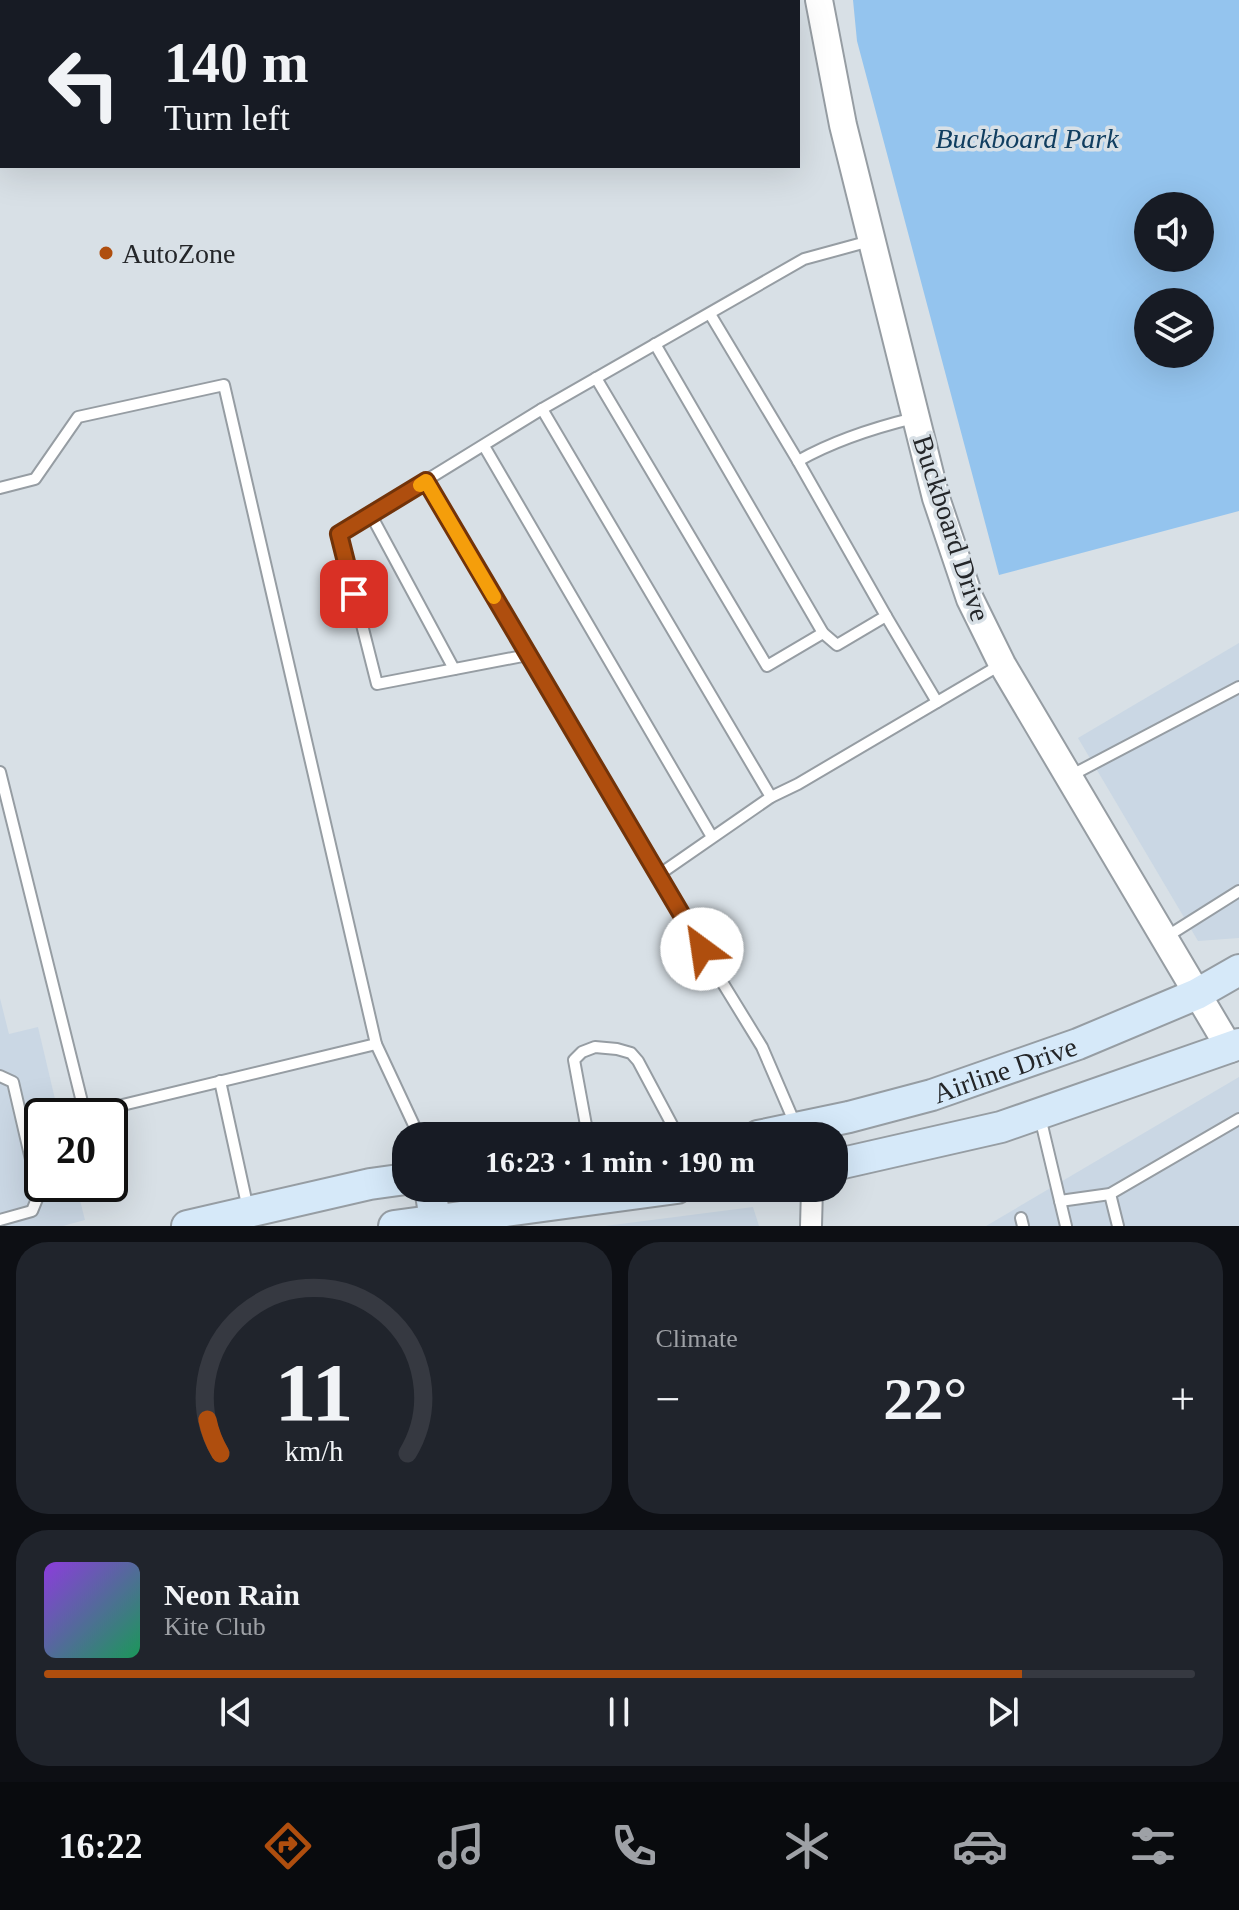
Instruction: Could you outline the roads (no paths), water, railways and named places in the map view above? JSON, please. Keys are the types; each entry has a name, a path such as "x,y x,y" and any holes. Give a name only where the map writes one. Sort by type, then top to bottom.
{"main road":[{"name":"Airline Drive","path":"848,1123 1078,1044 1197,994 1239,970"},
{"name":"Airline Drive","path":"848,1162 1001,1127 1234,1046"},
{"path":"187,1226 392,1181"},
{"path":"432,1202 436,1223"},
{"path":"394,1226 581,1202"}],"street":[{"name":"Buckboard Drive","path":"819,0 843,125 936,498 970,599 1002,664 1197,994 1234,1046"},
{"path":"811,1226 812,1202"}],"lane":[{"path":"528,655 377,684 339,534 542,409 804,259 872,241"},
{"path":"710,314 937,702"},
{"path":"655,344 823,633 837,645 886,616"},
{"path":"596,378 767,666 823,633"},
{"path":"0,488 35,479 78,417 224,385 376,1044 412,1122"},
{"path":"542,409 771,797"},
{"path":"798,461 827,445 916,417"},
{"path":"484,446 712,837"},
{"path":"426,481 657,876 762,1047 795,1122"},
{"path":"371,515 454,669"},
{"path":"657,876 771,797 1002,664"},
{"path":"1070,776 1239,687"},
{"path":"0,772 85,1114 376,1044"},
{"path":"1165,938 1239,891"},
{"path":"585,1122 574,1060 582,1052 595,1047 625,1051 638,1061 671,1122"},
{"path":"0,1076 13,1082 39,1194 32,1211 0,1220"},
{"path":"220,1081 248,1211"},
{"path":"1039,1115 1066,1226"},
{"path":"1060,1201 1110,1194 1239,1119"},
{"path":"1110,1194 1118,1226"}],"place":[{"name":"AutoZone","path":"106,253"}],"park label":[{"name":"Buckboard Park","path":"1027,138"}]}
